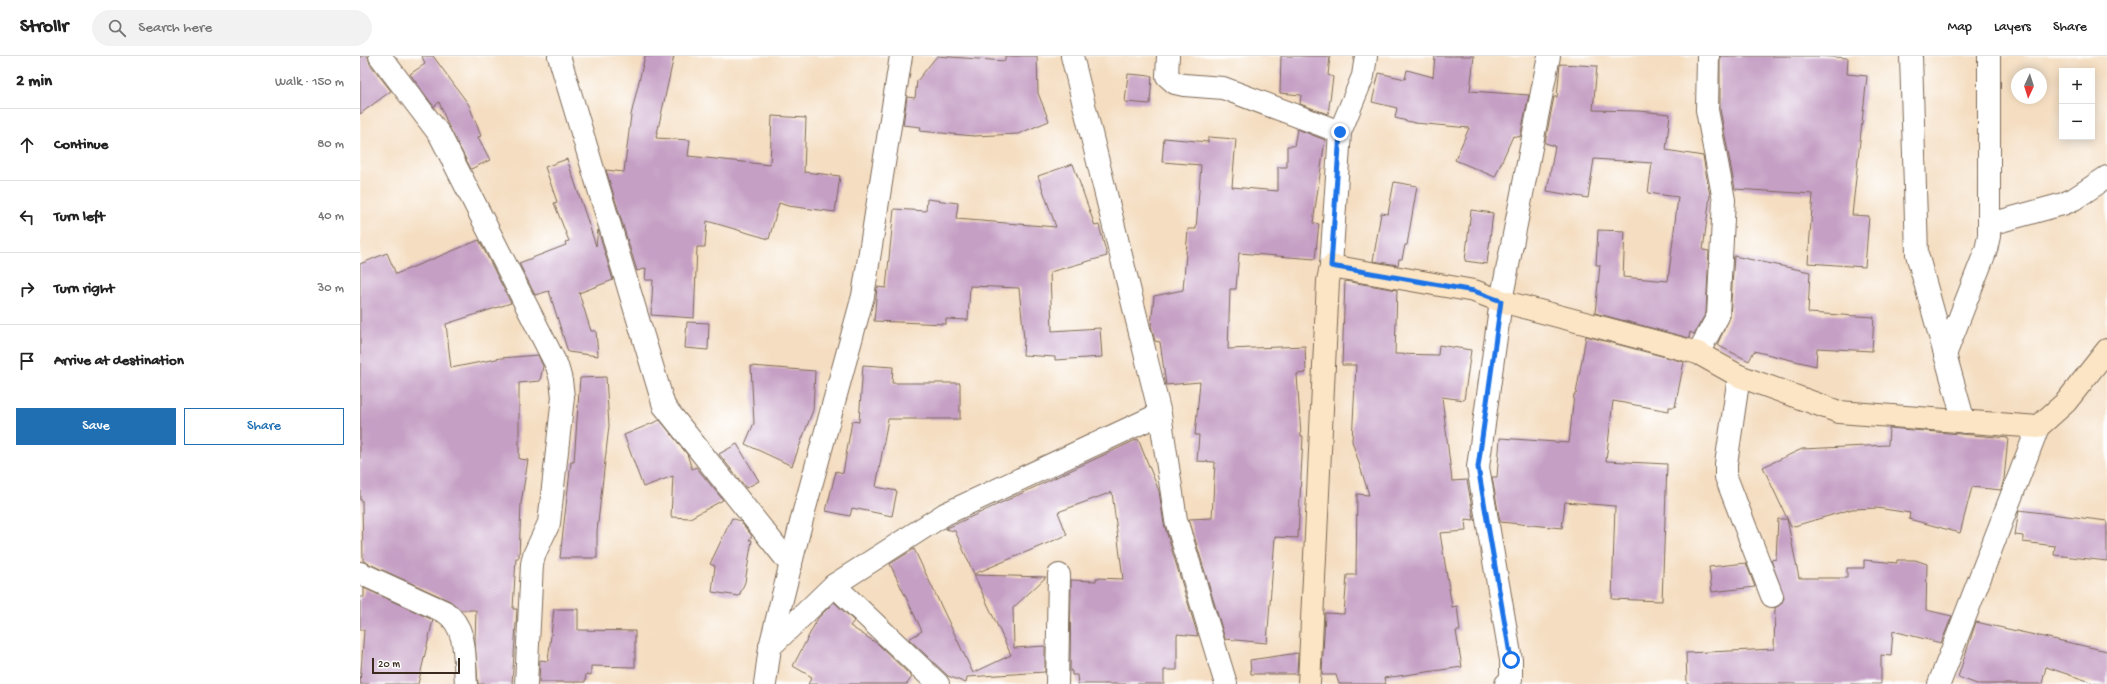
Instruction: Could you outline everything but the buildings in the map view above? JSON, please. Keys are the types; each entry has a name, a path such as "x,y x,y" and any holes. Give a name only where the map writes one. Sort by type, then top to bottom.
{"main road":[{"path":"1309,684 1328,281 1331,266 1474,291 1501,301 1698,353 1739,376 1839,412 2038,427 2066,402 2107,350"}],"street":[{"path":"380,56 440,135 557,366 561,380 563,397 549,523 534,555 532,564 526,684"},
{"path":"559,56 664,406 791,565"},
{"path":"765,684 770,647 863,296 901,56"},
{"path":"1072,56 1160,414 1176,520 1226,684"},
{"path":"1168,56 1167,76 1175,83 1224,88 1340,132"},
{"path":"1331,266 1340,132 1364,76 1366,56"},
{"path":"1506,684 1511,678 1511,660 1478,467 1501,301 1549,56"},
{"path":"1698,353 1718,316 1724,200 1707,110 1708,56"},
{"path":"1910,56 1917,254 1964,422"},
{"path":"1945,355 1986,250 1990,224 1989,56"},
{"path":"1990,224 2063,204 2074,199 2107,177"},
{"path":"1739,376 1726,464 1726,477 1772,596"},
{"path":"770,647 834,585 956,507 1160,414"},
{"path":"1939,684 2038,427"},
{"path":"360,557 366,575 446,612 454,618 462,634 466,684"},
{"path":"1057,684 1059,575"},
{"path":"834,585 938,684"}],"route":[{"path":"1340,132 1331,266 1474,291 1501,301 1478,457 1478,467 1511,660"}]}
